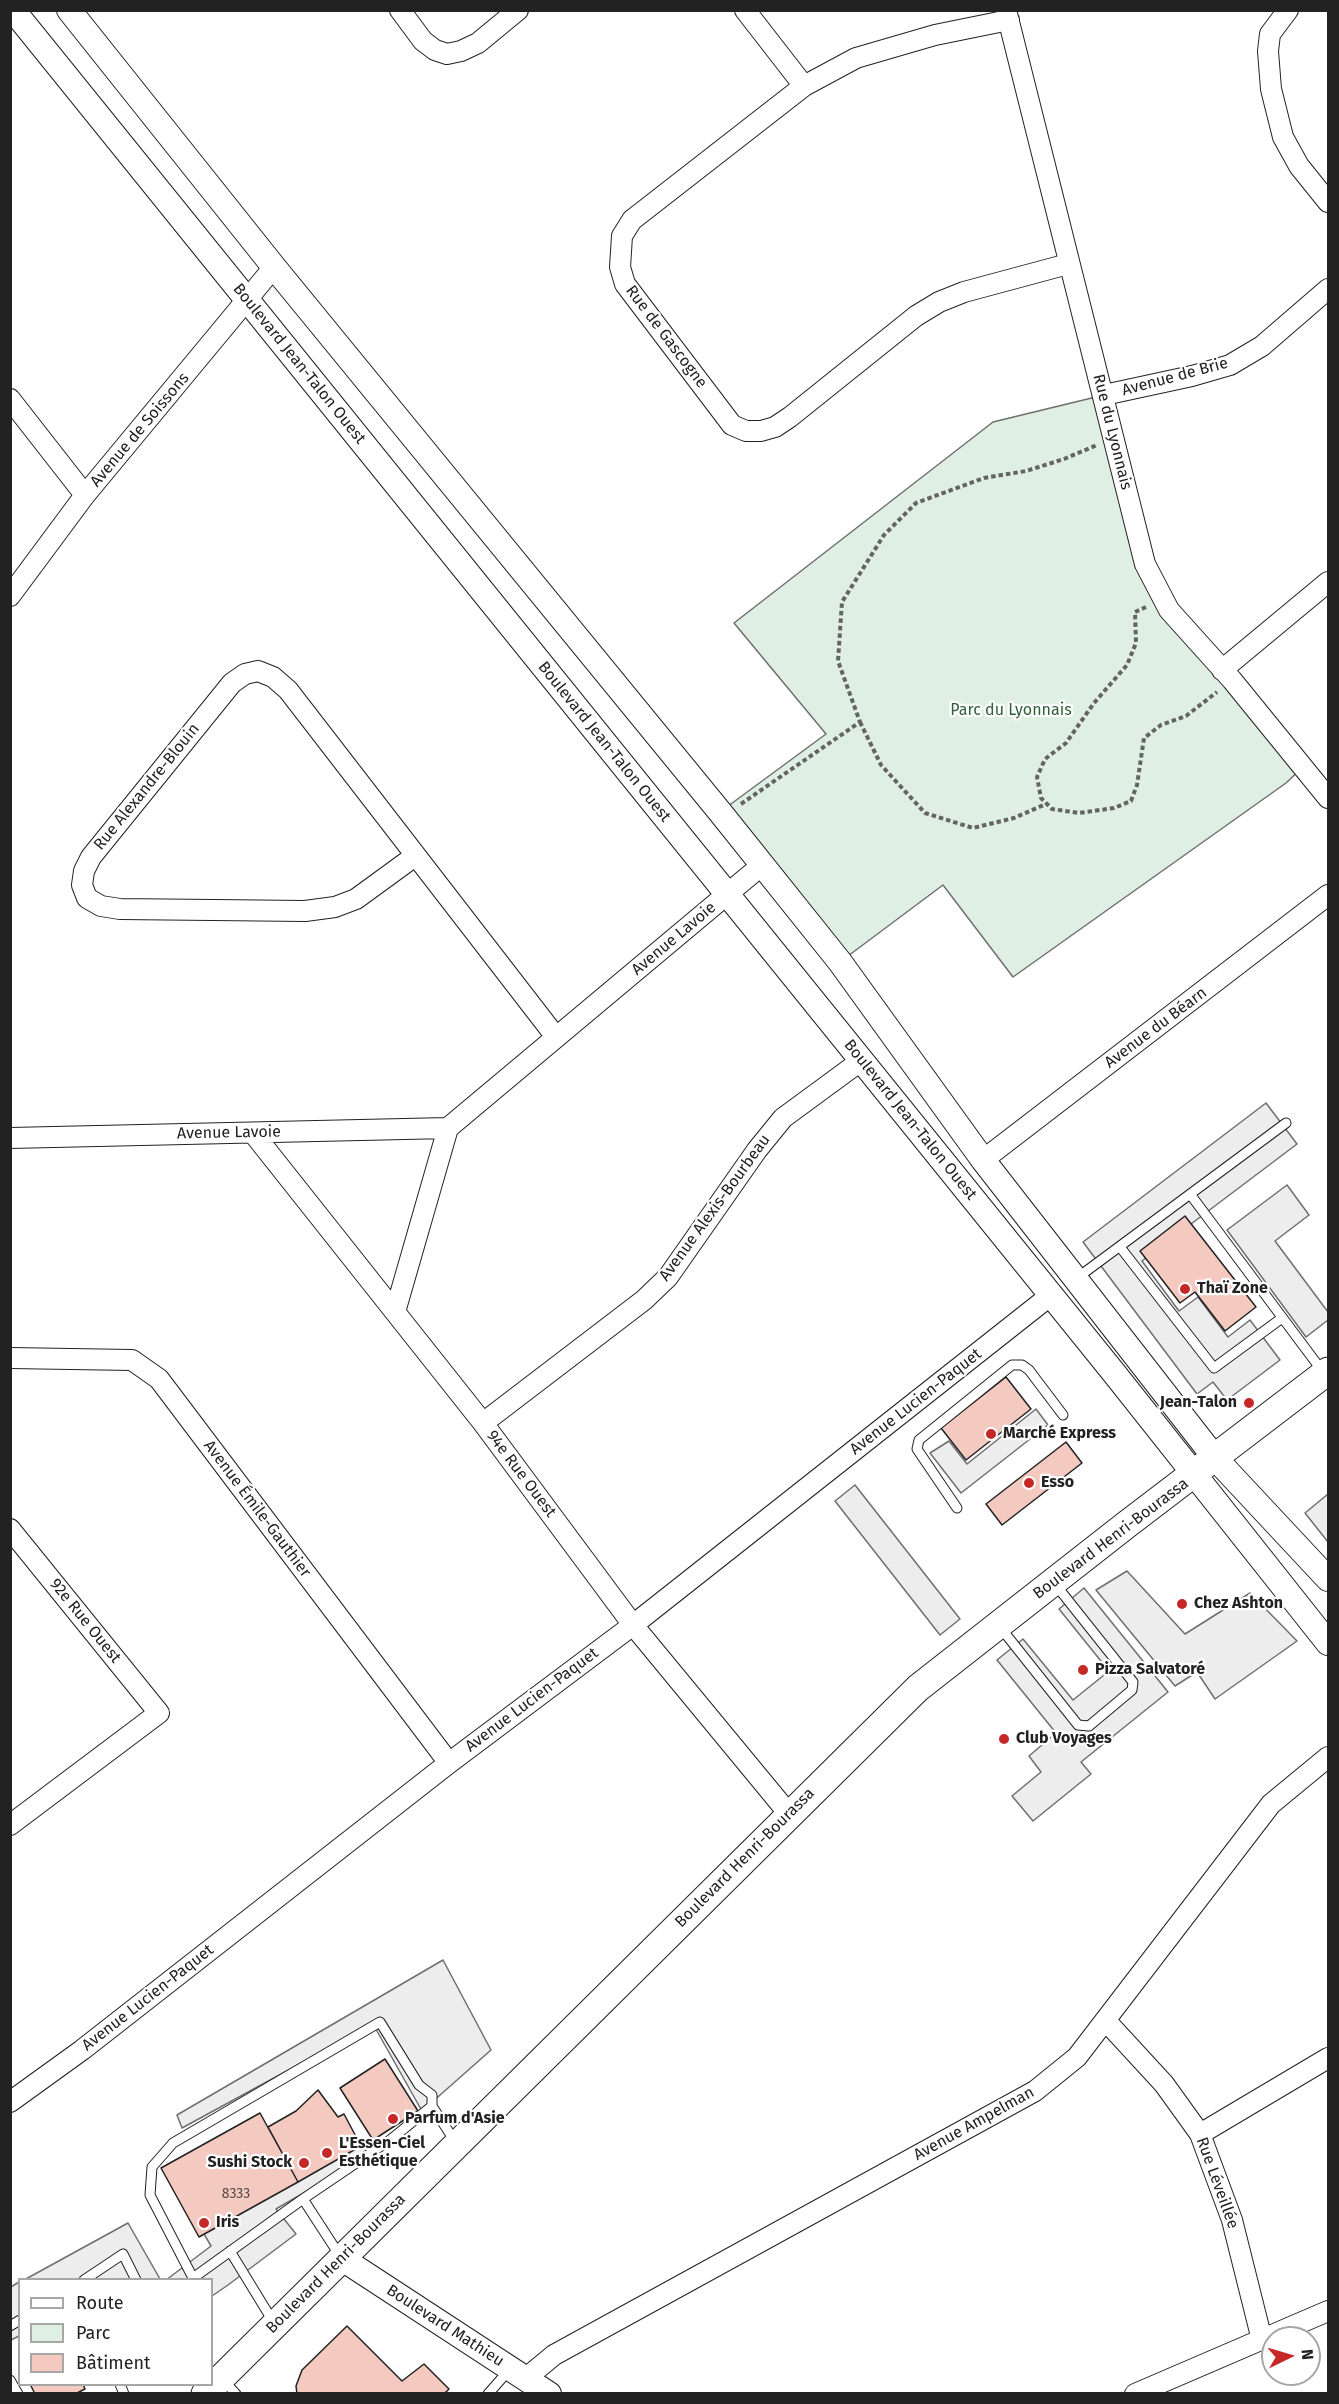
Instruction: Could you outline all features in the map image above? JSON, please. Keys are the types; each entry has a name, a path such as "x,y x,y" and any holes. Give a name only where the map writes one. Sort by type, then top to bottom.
{"main road":[{"name":"Boulevard Henri-Bourassa","path":"221,2388 274,2324 458,2145 918,1688 1327,1373"}],"street":[{"name":"Boulevard Jean-Talon Ouest","path":"13,10 1051,1295 1205,1466"},
{"name":"Boulevard Jean-Talon Ouest","path":"69,10 274,267 840,962 983,1160 1077,1278 1205,1466"},
{"path":"400,10 423,41 435,50 447,54 461,51 478,43 518,10"},
{"path":"745,10 804,86"},
{"path":"1288,10 1270,34 1268,51 1271,89 1283,137 1299,166 1329,202"},
{"name":"Rue de Gascogne","path":"1007,15 856,58 804,86 632,220 622,236 620,267 625,284 732,425 746,431 761,431 776,427 916,316 939,302 964,292 1068,264"},
{"name":"Rue du Lyonnais","path":"1007,15 1145,564 1169,610 1227,675 1329,798"},
{"name":"Avenue de Soissons","path":"10,596 85,495 274,267"},
{"name":"Avenue de Brie","path":"1104,395 1192,376 1230,365 1262,346 1329,289"},
{"path":"10,399 85,495"},
{"path":"1227,675 1329,582"},
{"name":"Rue Alexandre-Blouin","path":"415,856 356,899 336,907 305,911 120,909 101,906 87,898 82,885 84,871 91,857 232,683 245,674 258,671 273,677 288,690 556,1037"},
{"name":"Avenue Lavoie","path":"10,1138 448,1128 762,865"},
{"name":"Avenue du Béarn","path":"983,1160 1329,895"},
{"name":"Avenue Alexis-Bourbeau","path":"483,1423 644,1300 668,1277 757,1150 783,1118 862,1060"},
{"path":"395,1312 448,1128"},
{"name":"94e Rue Ouest","path":"253,1133 483,1423 633,1625 789,1814"},
{"name":"Avenue Lucien-Paquet","path":"10,2102 82,2050 448,1763 633,1625 1051,1295"},
{"name":"Avenue Émile-Gauthier","path":"10,1358 132,1360 159,1379 448,1763"},
{"path":"1205,1466 1329,1579"},
{"path":"1205,1466 1329,1643"},
{"name":"92e Rue Ouest","path":"10,1528 159,1713 10,1825"},
{"name":"Avenue Ampelman","path":"517,2374 1035,2091 1077,2057 1271,1804 1329,1757"},
{"name":"Rue Léveillée","path":"1106,2021 1164,2084 1200,2134 1232,2220 1261,2336"},
{"path":"1200,2134 1329,2058"},
{"name":"Boulevard Mathieu","path":"341,2258 549,2394"},
{"path":"1296,2326 1329,2312"},
{"path":"1135,2394 1261,2340"}],"lane":[{"path":"1077,1278 1286,1123"},
{"path":"1190,1194 1282,1318 1327,1373"},
{"path":"1120,1247 1214,1368 1282,1318"},
{"path":"957,1508 917,1449 919,1440 1012,1365 1022,1365 1029,1370 1063,1415"},
{"path":"999,1625 1078,1725 1089,1726 1132,1690 1133,1682 1054,1582"},
{"path":"432,2106 390,2140 191,2278 150,2195 152,2167 173,2144 380,2022 419,2085 432,2095 432,2106 458,2145"},
{"path":"303,2199 341,2258"},
{"path":"230,2251 274,2324"},
{"path":"87,2278 123,2254 135,2278"},
{"path":"488,2394 517,2374"},
{"path":"10,2380 18,2394"}],"path":[{"path":"1046,804 1014,818 973,828 925,813 882,765 860,722 838,661 842,602 884,535 916,503 984,478 1026,471 1064,459 1114,438"},
{"path":"1162,597 1135,612 1136,642 1127,665 1094,703 1066,743 1045,759 1037,777 1041,798 1052,809 1079,813 1114,808 1131,801 1137,785 1144,738 1161,725 1186,716 1227,675"},
{"path":"723,816 860,722"}],"green space":[{"name":"Parc du Lyonnais","path":"1104,395 1145,564 1304,766 1286,783 1013,977 943,885 840,962 720,812 826,734 734,623 993,422"}],"shaded area":[{"path":"1266,1103 1297,1144 1142,1261 1179,1311 1198,1297 1228,1337 1250,1320 1280,1360 1227,1400 1213,1382 1197,1394 1083,1242"},
{"path":"1287,1185 1309,1215 1275,1241 1328,1312 1328,1320 1306,1337 1227,1230"},
{"path":"1036,1409 1048,1425 961,1493 930,1453 949,1441 967,1464"},
{"path":"855,1485 960,1619 940,1635 835,1501"},
{"path":"1328,1494 1328,1542 1305,1513"},
{"path":"1127,1571 1185,1634 1250,1593 1297,1641 1215,1699 1197,1672 1175,1686 1096,1590"},
{"path":"1084,1588 1168,1692 1081,1762 1091,1774 1033,1821 1012,1796 1041,1772 1029,1756 1056,1733 997,1660 1023,1639 1073,1700 1109,1671 1059,1609"},
{"path":"443,1960 491,2050 422,2111 373,2024 182,2128 177,2115"},
{"path":"366,2141 371,2154 276,2209 296,2234 213,2295 213,2278 169,2278 211,2246 200,2227"},
{"path":"128,2223 159,2278 28,2278"},
{"path":"18,2283 18,2336 11,2340 11,2287"}],"building":[{"path":"1185,1216 1256,1307 1225,1331 1195,1292 1180,1303 1140,1251"},
{"path":"1006,1377 1031,1409 966,1460 941,1428"},
{"path":"1066,1442 1082,1463 1002,1525 986,1504"},
{"path":"385,2059 418,2111 373,2140 340,2088"},
{"path":"318,2090 338,2117 344,2114 361,2146 298,2182 268,2127 296,2111"},
{"path":"260,2113 298,2182 199,2237 161,2168"},
{"path":"347,2326 402,2381 424,2364 449,2389 444,2394 297,2394 296,2386 302,2370"},
{"path":"31,2386 84,2386 85,2389 75,2394 35,2394"}],"place":[{"name":"Thaï Zone","path":"1185,1289"},
{"name":"Jean-Talon","path":"1249,1403"},
{"name":"Marché Express","path":"991,1434"},
{"name":"Esso","path":"1029,1483"},
{"name":"Chez Ashton","path":"1182,1604"},
{"name":"Pizza Salvatoré","path":"1083,1670"},
{"name":"Club Voyages","path":"1004,1739"},
{"name":"Parfum d'Asie","path":"393,2119"},
{"name":"L'Essen-Ciel Esthétique","path":"327,2153"},
{"name":"Sushi Stock","path":"304,2163"},
{"name":"Iris","path":"204,2223"}]}
